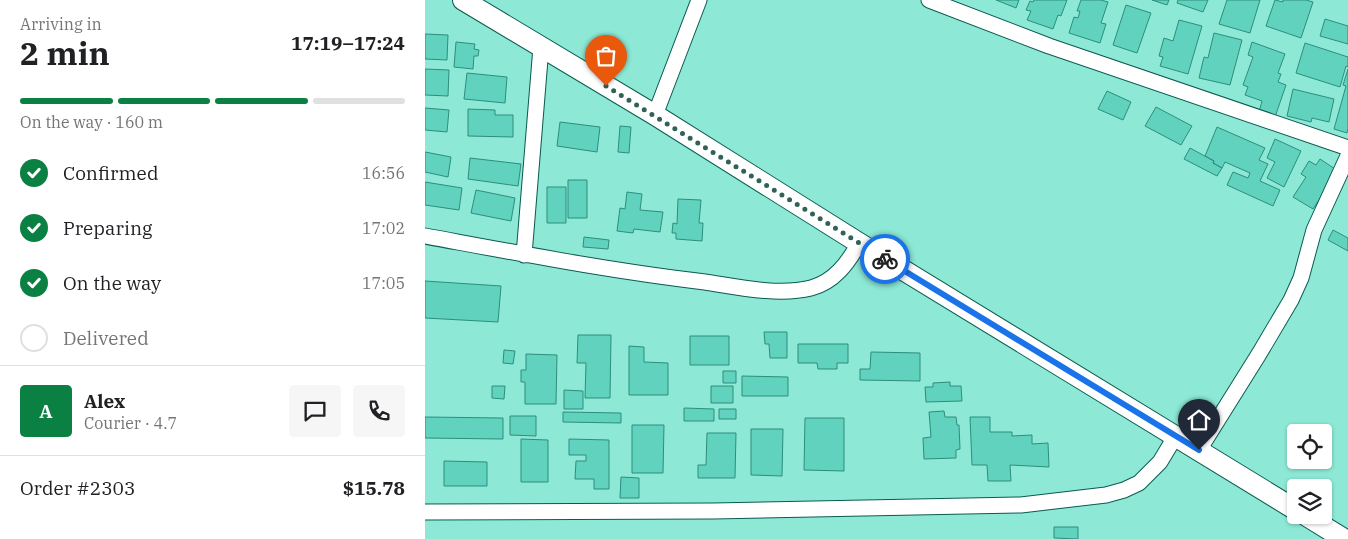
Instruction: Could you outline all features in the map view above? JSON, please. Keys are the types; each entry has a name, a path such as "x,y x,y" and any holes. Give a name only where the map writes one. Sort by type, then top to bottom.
{"main road":[{"path":"463,0 655,115 859,243 1287,504"},
{"path":"1320,524 1344,539"}],"street":[{"path":"655,115 699,0"},
{"path":"929,0 1049,46 1348,148"},
{"path":"524,255 541,47"},
{"path":"1199,450 1291,300 1301,278 1314,230 1348,156"},
{"path":"425,236 625,272 776,291 811,288 833,278 847,264 859,243"},
{"path":"425,512 713,511 1021,505 1124,490 1139,483 1160,462 1175,437"}],"building":[{"path":"996,0 1019,0 1016,8"},
{"path":"1034,0 1067,0 1061,16 1058,15 1053,29 1027,20 1031,11 1026,10 1030,1 1033,2"},
{"path":"1081,0 1108,2 1101,23 1106,24 1100,43 1069,33 1074,17 1078,18 1080,11 1077,11"},
{"path":"1152,0 1169,0 1167,5"},
{"path":"1178,0 1208,0 1203,12 1177,3"},
{"path":"1227,0 1260,0 1250,33 1219,24"},
{"path":"1275,0 1283,2 1283,0 1306,0 1313,2 1301,38 1266,26"},
{"path":"1126,5 1151,13 1137,53 1113,45"},
{"path":"1325,19 1348,26 1348,44 1320,36"},
{"path":"1179,20 1202,26 1188,74 1160,66 1163,57 1159,56 1164,38 1173,41"},
{"path":"1214,33 1242,40 1230,85 1199,78 1204,57 1208,58"},
{"path":"425,34 448,35 447,60 425,59"},
{"path":"456,42 475,44 474,49 479,50 478,56 474,56 473,69 454,67"},
{"path":"1252,42 1285,54 1278,73 1281,74 1278,82 1286,85 1275,117 1259,112 1262,101 1245,95 1248,87 1243,85 1253,57 1248,55"},
{"path":"1305,43 1348,57 1348,67 1346,66 1340,87 1296,73"},
{"path":"425,69 449,70 448,96 425,95"},
{"path":"1348,69 1347,133 1334,129 1346,86 1343,85"},
{"path":"467,73 507,77 505,103 464,99"},
{"path":"1293,89 1334,99 1329,122 1312,118 1311,122 1287,116"},
{"path":"1107,91 1131,102 1123,120 1098,109"},
{"path":"1156,107 1192,126 1181,145 1145,126"},
{"path":"425,108 449,110 447,132 425,130"},
{"path":"468,109 495,110 495,115 513,115 513,137 468,136"},
{"path":"560,122 600,127 597,152 557,146"},
{"path":"620,126 631,127 629,153 618,152"},
{"path":"1217,127 1265,148 1259,160 1268,164 1260,181 1280,190 1273,206 1227,185 1233,172 1248,178 1250,173 1225,162 1222,168 1205,156"},
{"path":"1275,139 1301,151 1284,187 1267,178 1275,162 1267,158"},
{"path":"1190,148 1214,161 1213,163 1222,168 1217,176 1184,159"},
{"path":"425,152 451,157 448,177 425,172"},
{"path":"470,158 521,164 518,186 468,179"},
{"path":"1320,159 1338,171 1313,209 1293,197 1306,177 1301,174 1309,161 1316,165"},
{"path":"568,180 587,180 587,218 568,218"},
{"path":"425,182 462,188 459,210 425,205"},
{"path":"547,187 566,187 566,223 547,223"},
{"path":"476,190 515,198 511,221 471,213"},
{"path":"627,192 642,194 640,210 663,212 660,232 634,229 633,233 617,231 620,208 625,209"},
{"path":"678,199 701,200 699,223 703,223 702,241 676,239 676,233 672,233 673,223 677,224"},
{"path":"1333,230 1348,238 1348,251 1328,240"},
{"path":"584,237 609,240 608,249 583,247"},
{"path":"425,281 501,286 498,322 425,318"},
{"path":"764,332 787,332 787,358 770,358 769,344 765,344"},
{"path":"578,335 611,335 610,398 585,398 586,363 577,363"},
{"path":"690,336 729,336 729,365 690,365"},
{"path":"798,344 848,344 848,363 837,363 837,369 818,369 817,363 798,363"},
{"path":"629,346 644,347 644,362 668,363 668,395 629,395"},
{"path":"504,350 515,351 513,364 503,363"},
{"path":"871,352 920,353 920,381 860,380 860,369 870,369"},
{"path":"526,354 557,355 556,404 525,404 525,382 521,382 521,370 526,370"},
{"path":"723,371 736,371 736,383 723,383"},
{"path":"742,376 788,377 788,396 742,396"},
{"path":"950,382 950,386 961,386 962,401 926,402 925,387 933,387 933,383"},
{"path":"492,386 505,386 504,399 492,398"},
{"path":"711,386 733,386 733,403 711,403"},
{"path":"564,390 583,391 583,409 564,409"},
{"path":"684,408 714,409 714,421 684,421"},
{"path":"719,409 736,409 736,419 719,419"},
{"path":"944,411 945,417 956,417 957,425 959,425 960,449 956,450 956,458 924,459 923,438 931,437 929,412"},
{"path":"563,412 621,413 621,423 563,422"},
{"path":"510,416 536,416 536,436 510,435"},
{"path":"425,417 503,418 503,439 425,438"},
{"path":"970,417 990,417 990,432 1012,432 1012,436 1032,435 1032,444 1048,443 1049,467 1010,465 1011,481 988,481 987,465 972,465"},
{"path":"805,418 844,418 844,471 804,470"},
{"path":"632,425 664,425 663,473 632,473"},
{"path":"751,429 783,429 782,476 751,475"},
{"path":"707,433 736,433 735,478 698,478 698,465 706,465"},
{"path":"521,439 548,440 548,482 521,482"},
{"path":"569,439 609,440 609,489 594,489 594,479 575,479 576,461 586,461 586,455 569,455"},
{"path":"444,461 487,462 487,486 444,486"},
{"path":"621,477 639,478 639,498 620,498"},
{"path":"1054,527 1078,527 1078,539 1054,538"}],"way so far":[{"path":"606,86 885,259"}],"route":[{"path":"885,259 1199,450"}]}
